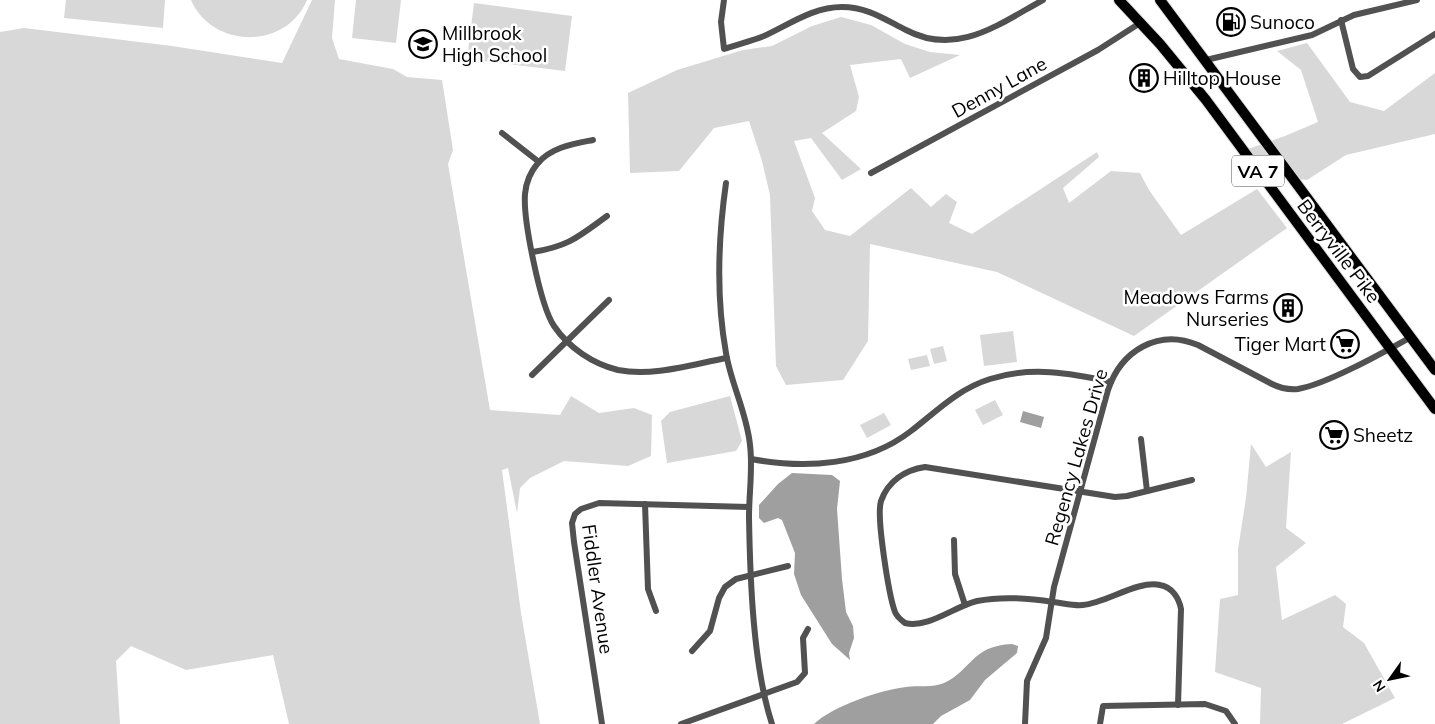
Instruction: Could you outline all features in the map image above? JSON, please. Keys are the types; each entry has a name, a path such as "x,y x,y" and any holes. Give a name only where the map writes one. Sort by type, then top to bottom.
{"highway":[{"name":"Berryville Pike","path":"1118,0 1206,100 1435,409"},
{"name":"Berryville Pike","path":"1161,0 1435,369"}],"street":[{"path":"724,0 721,22 724,49 762,37 813,11 841,7 867,10 918,35 948,41 965,40 987,31 1043,0"},
{"path":"1206,60 1312,35 1341,20 1417,0"},
{"path":"1341,20 1353,69 1360,77 1368,76 1435,34"},
{"name":"Denny Lane","path":"871,173 1098,50 1140,23"},
{"path":"502,133 538,162"},
{"path":"593,140 559,148 538,162 530,175 525,194 539,291 553,324 567,341 580,352 599,363 630,371 662,370 727,358"},
{"path":"726,183 721,224 720,270 727,358 748,424 751,459 749,508 751,574 764,693 772,724"},
{"path":"533,252 556,248 570,242 607,216"},
{"path":"532,375 609,300"},
{"name":"Regency Lakes Drive","path":"1025,724 1027,681 1046,638 1052,601 1080,492 1111,382 1119,365 1130,354 1147,345 1166,341 1192,342 1272,384 1288,390 1307,386 1390,349 1411,337"},
{"path":"751,459 781,463 831,462 856,458 883,448 910,432 954,396 991,378 1040,371 1111,382"},
{"path":"1141,438 1147,491"},
{"path":"1178,705 1181,609 1178,598 1169,588 1160,584 1147,585 1084,605 1002,598 965,605 916,624 905,623 894,611 880,522 882,500 896,479 911,470 932,468 1115,497 1192,480"},
{"name":"Fiddler Avenue","path":"602,724 572,523 578,511 590,505 616,503 749,508"},
{"path":"645,504 648,589 656,612"},
{"path":"954,540 955,574 965,605"},
{"path":"692,651 710,631 719,598 725,587 736,579 751,574 788,566"},
{"path":"681,724 797,682 805,673 803,638 808,628"},
{"path":"1100,724 1103,706 1178,705 1214,705 1226,711 1235,724"}],"shaded area":[{"path":"66,0 165,0 163,28 64,18"},
{"path":"191,0 307,0 297,16 283,28 267,35 249,37 231,35 215,28 201,16"},
{"path":"312,0 335,0 332,38 339,59 393,69 407,77 442,80 453,150 448,164 490,410 560,415 571,396 599,413 634,408 652,415 651,456 628,466 564,461 530,478 520,488 517,513 508,468 502,470 521,613 540,724 289,724 273,655 186,670 131,646 116,661 120,724 0,724 0,32 24,28 172,46 282,63"},
{"path":"356,0 401,0 396,43 352,38"},
{"path":"474,3 572,16 565,71 467,59"},
{"path":"841,17 871,25 905,44 930,52 960,55 910,78 901,59 850,65 859,97 856,111 822,133 861,169 842,180 811,138 794,141 815,198 812,211 825,230 850,236 911,188 931,207 946,194 957,202 949,223 972,234 1097,152 1099,157 1063,188 1069,203 1111,171 1140,173 1149,190 1181,235 1257,189 1287,228 1134,336 997,272 870,244 868,341 843,380 786,385 776,366 770,195 762,161 749,121 714,128 679,171 630,173 628,93 677,70 743,50 772,46 812,26"},
{"path":"1307,43 1350,102 1384,111 1435,73 1435,134 1346,155 1307,180 1265,175 1248,149 1318,122 1301,70 1277,51"},
{"path":"1013,331 1017,362 984,366 980,335"},
{"path":"943,346 947,361 934,364 930,349"},
{"path":"927,355 930,366 911,370 908,359"},
{"path":"730,396 742,441 736,451 667,463 661,421 670,412"},
{"path":"995,400 1003,415 983,425 975,410"},
{"path":"1023,411 1044,417 1041,428 1020,422"},
{"path":"884,413 891,425 867,438 860,425"},
{"path":"1251,444 1266,467 1291,452 1286,528 1306,543 1276,567 1282,620 1335,595 1346,604 1343,627 1364,643 1395,698 1342,724 1260,724 1261,688 1215,672 1220,599 1238,595 1238,549 1246,498"},
{"path":"792,473 832,475 840,481 837,509 842,579 846,612 853,626 854,638 849,653 850,660 832,644 801,595 794,574 795,553 782,520 778,518 764,523 759,518 759,505 778,484"},
{"path":"1012,644 1018,646 1017,653 985,680 970,700 941,716 933,724 814,724 833,711 870,695 911,686 944,683 961,672 973,659 988,649"}],"place":[{"name":"Sunoco","path":"1231,22"},
{"name":"Millbrook High School","path":"423,44"},
{"name":"Hilltop House","path":"1144,78"},
{"name":"Meadows Farms Nurseries","path":"1288,308"},
{"name":"Tiger Mart","path":"1345,344"},
{"name":"Sheetz","path":"1334,435"}]}
